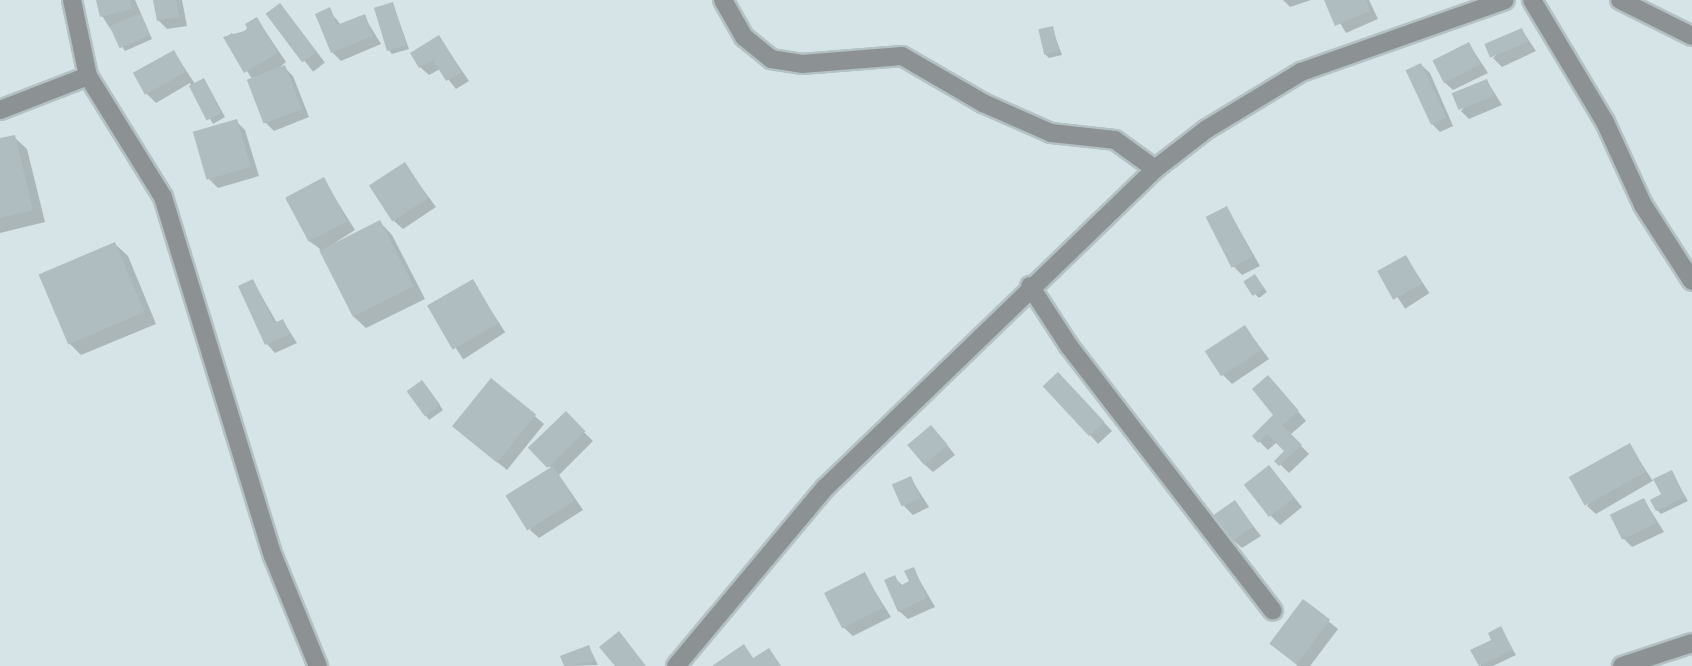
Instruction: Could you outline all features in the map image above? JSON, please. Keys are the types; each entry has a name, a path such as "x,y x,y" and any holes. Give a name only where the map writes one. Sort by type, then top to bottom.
{"street":[{"path":"72,0 88,76 163,197 273,556 318,666"},
{"path":"723,0 744,37 771,60 803,64 902,56 983,103 1051,133 1115,140 1155,169"},
{"path":"683,663 825,488 1030,286 1155,169 1207,129 1301,72 1504,0"},
{"path":"1620,0 1692,36"},
{"path":"1537,1 1605,122 1643,205 1692,281"},
{"path":"0,110 88,76"},
{"path":"1030,286 1069,346 1273,611"},
{"path":"1622,666 1692,643"}],"building":[{"path":"96,0 130,0 132,9 100,17"},
{"path":"153,0 176,0 179,17 157,21"},
{"path":"1324,0 1366,0 1370,11 1335,26"},
{"path":"393,2 406,45 387,51 374,8"},
{"path":"280,3 317,52 302,63 266,14"},
{"path":"330,7 337,25 365,14 373,36 331,53 315,14"},
{"path":"140,13 150,35 120,48 110,26"},
{"path":"257,17 278,53 244,73 223,37 248,30 245,24"},
{"path":"1053,26 1059,51 1044,55 1038,29"},
{"path":"1522,28 1528,42 1490,58 1484,44"},
{"path":"439,35 462,72 446,81 433,60 419,68 410,53"},
{"path":"1469,42 1480,64 1444,83 1432,61"},
{"path":"174,50 186,72 145,95 133,73"},
{"path":"1421,63 1446,117 1431,125 1406,70"},
{"path":"285,65 302,109 264,124 247,80"},
{"path":"204,78 222,113 207,120 189,86"},
{"path":"1487,79 1494,96 1459,110 1452,93"},
{"path":"237,119 251,167 207,180 193,132"},
{"path":"15,135 33,210 0,218 0,138"},
{"path":"405,162 428,198 392,221 369,185"},
{"path":"324,177 347,221 309,242 285,198"},
{"path":"1227,206 1253,257 1231,268 1206,217"},
{"path":"380,220 414,286 353,317 319,251"},
{"path":"115,242 145,312 68,344 39,274"},
{"path":"1406,255 1422,284 1393,300 1377,271"},
{"path":"1255,274 1264,288 1253,296 1243,282"},
{"path":"253,279 274,323 283,319 290,334 265,345 238,286"},
{"path":"473,279 498,323 453,350 427,306"},
{"path":"1245,325 1261,350 1221,376 1205,351"},
{"path":"1058,372 1104,422 1089,436 1043,386"},
{"path":"1268,375 1299,411 1282,425 1302,445 1279,466 1274,461 1284,451 1267,434 1258,443 1252,436 1273,415 1252,389"},
{"path":"491,378 536,415 497,463 452,426"},
{"path":"422,380 440,405 425,416 407,391"},
{"path":"566,411 585,431 547,468 528,448"},
{"path":"931,425 948,445 924,465 907,445"},
{"path":"1630,443 1646,472 1585,506 1569,477"},
{"path":"1269,465 1294,497 1269,517 1244,485"},
{"path":"553,466 575,501 527,530 506,496"},
{"path":"1672,470 1685,497 1656,511 1650,500 1661,494 1653,479"},
{"path":"911,476 921,498 902,506 892,485"},
{"path":"1644,498 1656,523 1622,540 1610,515"},
{"path":"1235,500 1253,526 1232,541 1214,515"},
{"path":"914,567 927,598 898,612 884,580 895,575 900,586 909,581 904,571"},
{"path":"865,572 883,608 842,629 824,593"},
{"path":"1303,599 1330,619 1296,664 1269,644"},
{"path":"1501,626 1513,650 1479,666 1470,650 1491,640 1488,633"},
{"path":"619,631 646,666 615,666 599,647"},
{"path":"744,644 753,658 769,648 781,666 712,666"},
{"path":"589,645 595,661 564,666 560,656"}]}
